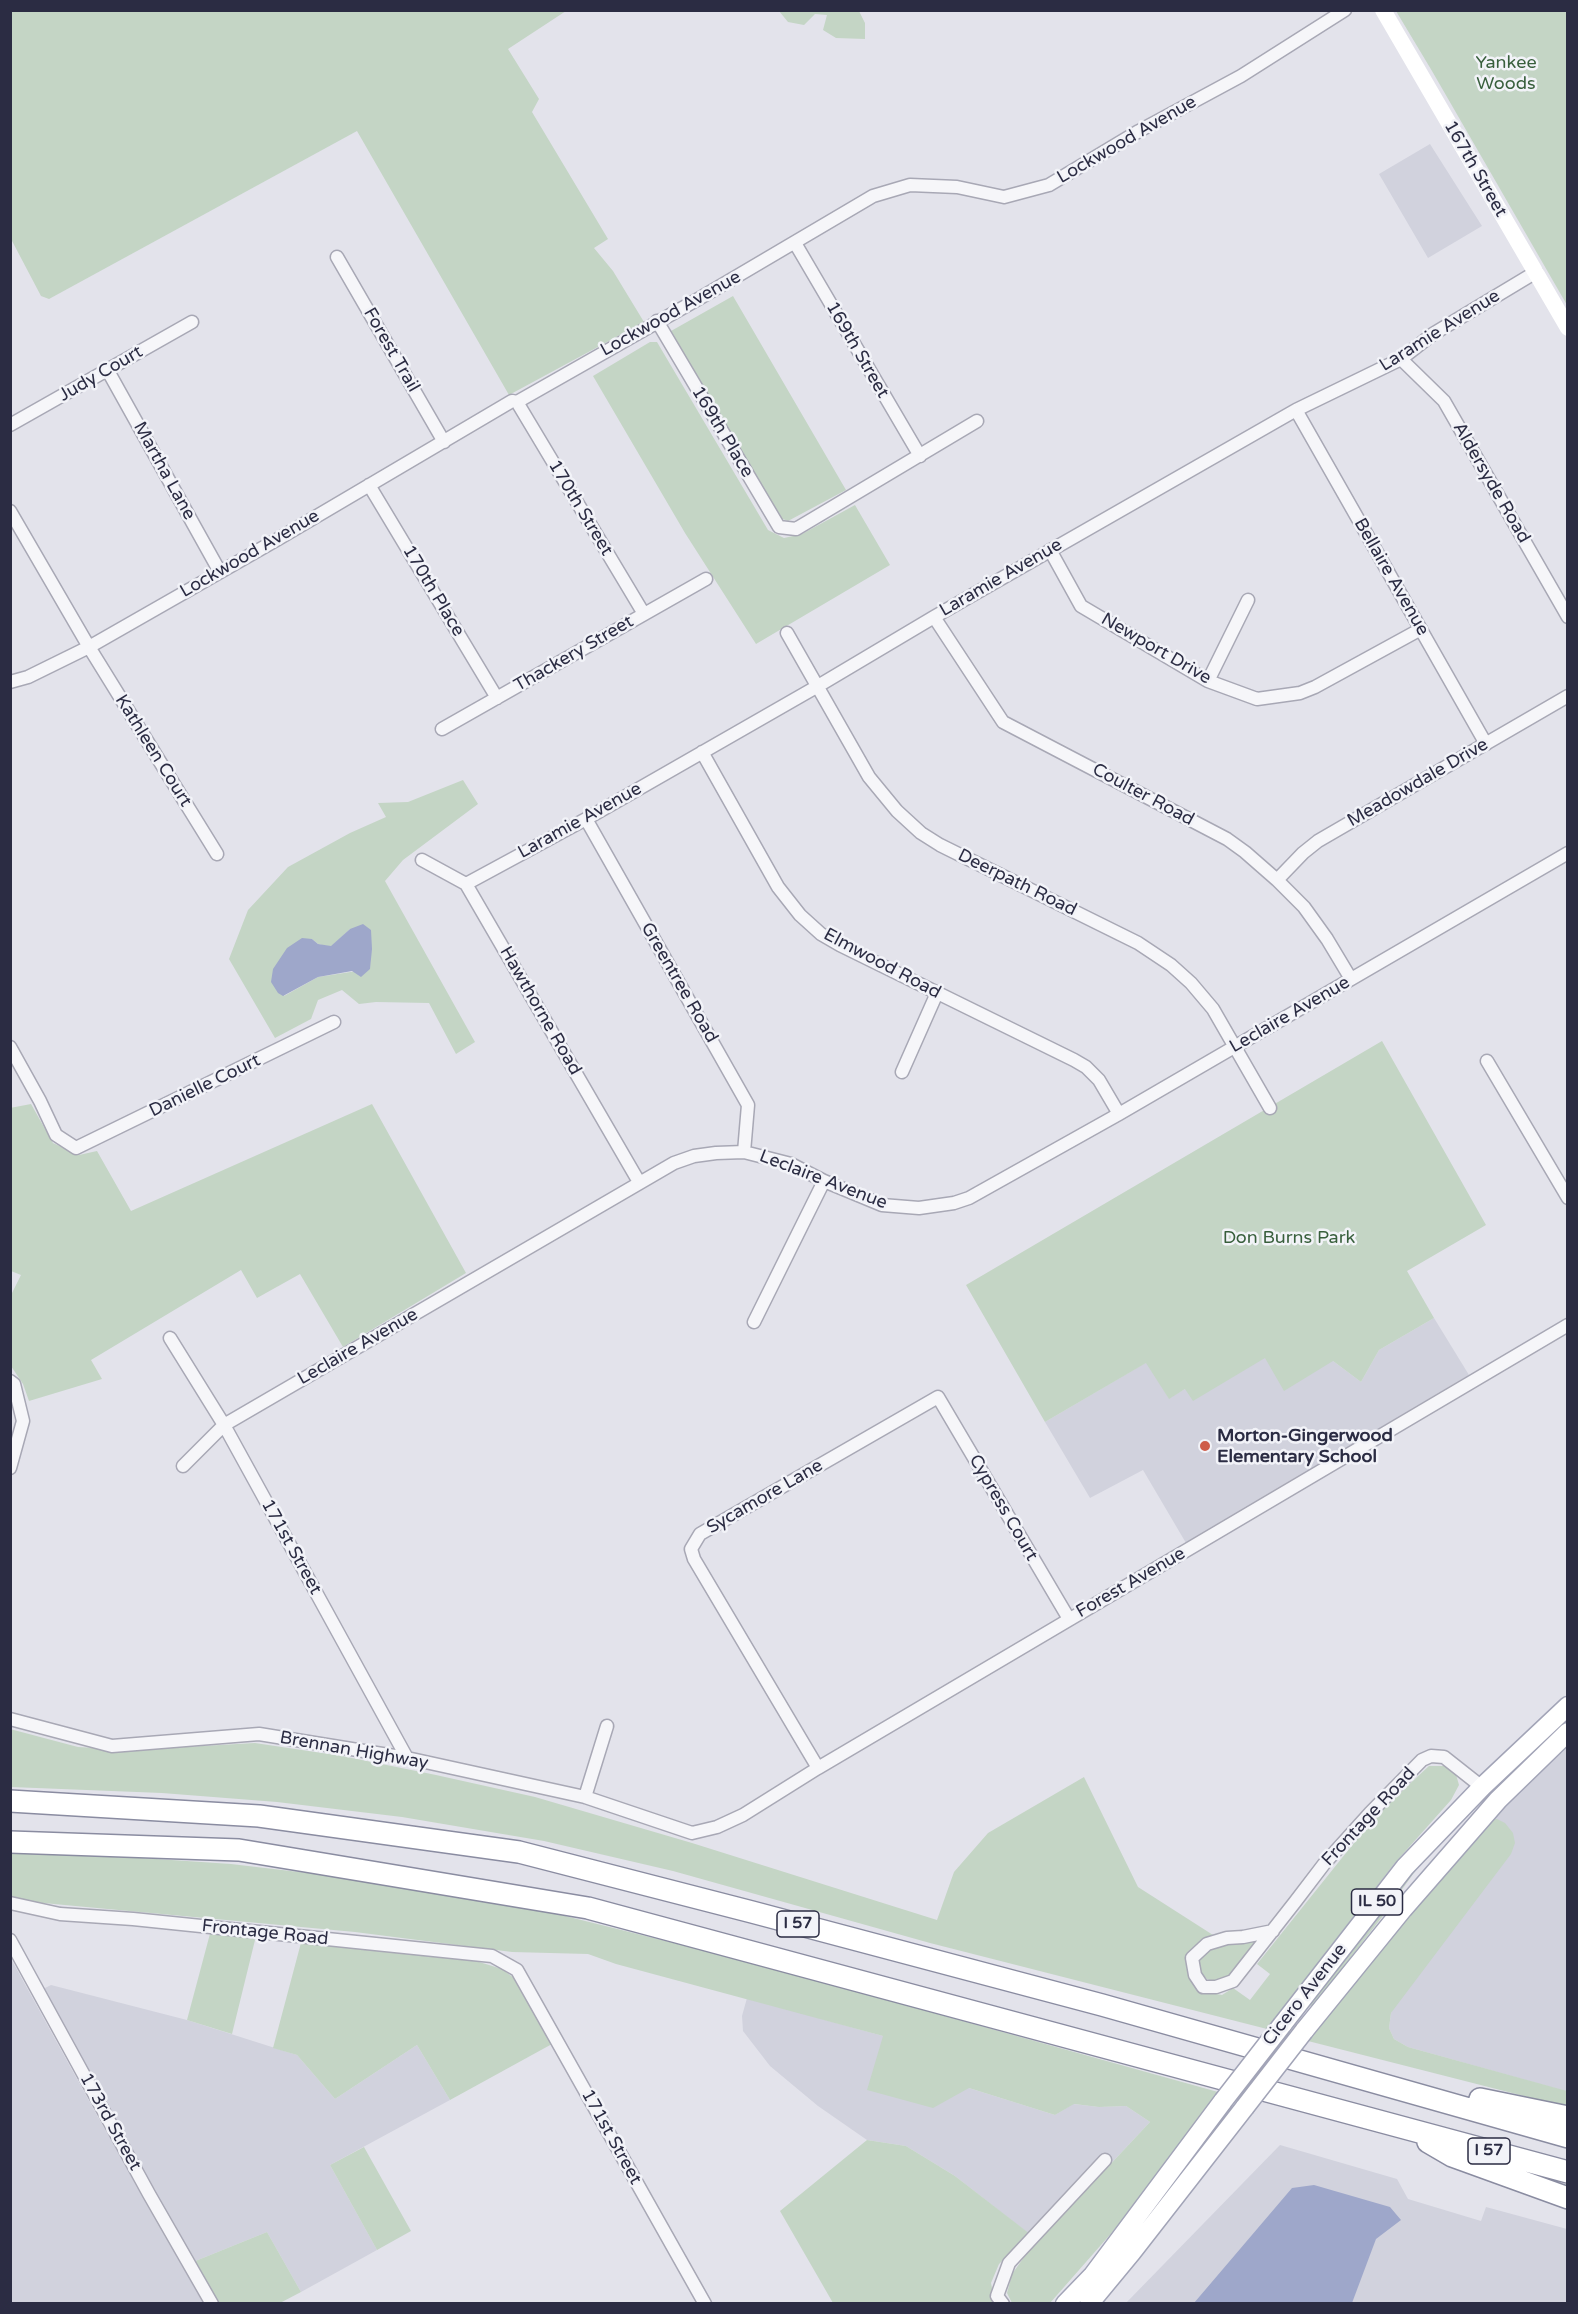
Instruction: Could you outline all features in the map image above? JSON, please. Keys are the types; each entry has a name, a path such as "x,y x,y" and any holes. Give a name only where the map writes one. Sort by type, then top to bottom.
{"highway":[{"name":"I 57","path":"10,1802 259,1816 519,1852 752,1911 1102,2005 1568,2136"},
{"name":"I 57","path":"10,1842 239,1850 588,1908 1568,2172"},
{"path":"1304,2062 1568,2117"},
{"path":"1410,2130 1452,2156 1568,2198"}],"main road":[{"name":"167th Street","path":"1383,10 1568,328"},
{"name":"Cicero Avenue","path":"1065,2304 1093,2275 1223,2101 1406,1867 1482,1787 1568,1706"},
{"name":"Cicero Avenue","path":"1089,2304 1403,1909 1498,1800 1568,1732"},
{"path":"1482,1787 1498,1800"}],"street":[{"name":"Lockwood Avenue","path":"10,682 28,677 89,647 512,401 517,402 873,196 910,185 957,187 1004,197 1049,185 1139,131 1241,76 1345,10"},
{"name":"169th Street","path":"795,243 920,456"},
{"name":"Forest Trail","path":"337,257 444,442"},
{"name":"Laramie Avenue","path":"466,884 586,819 818,686 934,616 1296,410 1401,359 1432,334 1536,272"},
{"name":"169th Place","path":"657,321 779,527 796,529 920,456"},
{"name":"Judy Court","path":"10,425 192,322"},
{"name":"Aldersyde Road","path":"1401,359 1443,401 1568,617"},
{"name":"Martha Lane","path":"108,371 220,572"},
{"name":"170th Street","path":"517,402 644,614"},
{"name":"Bellaire Avenue","path":"1296,410 1486,744"},
{"path":"920,456 977,421"},
{"name":"170th Place","path":"369,485 497,698"},
{"path":"10,511 89,647"},
{"name":"Newport Drive","path":"1050,550 1082,606 1208,681 1257,699 1299,693 1315,687 1421,629"},
{"name":"Thackery Street","path":"442,729 706,579"},
{"path":"1208,681 1248,600"},
{"name":"Coulter Road","path":"934,616 1003,722 1227,839 1277,880 1317,925 1351,979"},
{"name":"Deerpath Road","path":"787,633 869,777 897,811 921,833 940,845 1138,943 1183,975 1204,997 1270,1108"},
{"name":"Kathleen Court","path":"89,647 217,854"},
{"name":"Meadowdale Drive","path":"1277,880 1318,841 1568,696"},
{"name":"Elmwood Road","path":"702,752 778,887 800,915 821,934 1086,1067 1099,1080 1119,1114"},
{"name":"Greentree Road","path":"586,819 748,1105 744,1152"},
{"name":"Leclaire Avenue","path":"183,1466 224,1425 674,1163 694,1156 744,1152 791,1164 866,1200 897,1208 919,1208 954,1203 984,1192 1568,853"},
{"path":"422,860 466,884"},
{"name":"Hawthorne Road","path":"466,884 639,1182"},
{"path":"902,1072 937,993"},
{"name":"Danielle Court","path":"10,1047 56,1135 76,1148 334,1022"},
{"path":"1487,1061 1568,1198"},
{"path":"754,1322 824,1181"},
{"name":"Forest Avenue","path":"692,1833 717,1827 743,1815 818,1768 1568,1325"},
{"name":"171st Street","path":"170,1338 224,1425 407,1758"},
{"path":"10,1381 14,1384 23,1421 10,1468"},
{"name":"Cypress Court","path":"938,1397 1069,1619"},
{"name":"Sycamore Lane","path":"818,1768 694,1559 691,1549 700,1534 938,1397"},
{"name":"Brennan Highway","path":"10,1719 112,1746 259,1734 407,1758 585,1797 692,1833"},
{"path":"585,1797 607,1726"},
{"name":"Frontage Road","path":"1273,1931 1227,1938 1207,1944 1192,1958 1195,1975 1203,1987 1216,1988 1233,1981 1273,1931 1337,1849 1422,1760 1431,1756 1444,1757 1482,1787"},
{"name":"Frontage Road","path":"10,1903 60,1914 133,1919 492,1956 518,1970"},
{"name":"173rd Street","path":"10,1940 212,2304"},
{"name":"171st Street","path":"518,1970 705,2304"},
{"path":"1003,2304 998,2296 1009,2263 1105,2160"}],"shaded area":[{"path":"1430,144 1482,226 1428,258 1379,174"},
{"name":"Morton-Gingerwood Elementary School","path":"1434,1318 1469,1375 1186,1543 1143,1470 1090,1498 1045,1422 1147,1362 1169,1398 1185,1389 1265,1357 1333,1361 1361,1382 1379,1350"},
{"path":"1567,1748 1567,2091 1565,2091 1408,2047 1394,2039 1389,2028 1391,2013 1488,1819"},
{"path":"10,1957 99,2119 203,2303 11,2303"},
{"path":"51,1985 187,2020 297,2055 335,2099 417,2045 450,2100 330,2165 377,2250 301,2292 267,2232 193,2262 41,1990"},
{"path":"747,1998 883,2036 969,2088 1055,2115 1073,2104 1099,2107 1126,2106 1150,2122 1038,2241 955,2176 906,2146 867,2140 818,2106 770,2066 743,2031 742,2016"},
{"path":"1280,2145 1397,2179 1408,2199 1481,2221 1486,2207 1567,2229 1567,2303 1125,2304"}],"green space":[{"path":"10,11 566,11 508,49 539,99 532,112 608,239 594,248 613,271 644,322 509,395 357,131 49,299 41,296 11,239"},
{"path":"779,11 859,11 865,23 865,39 836,38 823,30 827,15 815,14 804,25 788,22"},
{"name":"Yankee Woods","path":"1396,11 1567,11 1567,305 1432,71"},
{"path":"733,296 846,490 788,521 780,518 671,331"},
{"path":"650,342 657,342 768,530 784,538 802,534 855,505 890,565 756,644 685,533 593,376"},
{"path":"463,780 478,804 403,860 385,881 475,1042 456,1054 429,1003 359,1004 342,990 318,1000 311,1019 275,1038 229,959 248,910 288,867 350,833 386,817 378,803 408,802","holes":["350,929 371,930 370,969 318,977 284,996 312,939 318,944 331,947"]},
{"name":"Don Burns Park","path":"1382,1041 1486,1225 1407,1271 1434,1318 1379,1350 1361,1382 1333,1361 1284,1391 1265,1358 1193,1401 1185,1389 1169,1399 1146,1363 1045,1422 966,1285"},
{"path":"31,1104 53,1143 79,1155 97,1151 131,1211 372,1104 466,1273 343,1347 300,1274 257,1298 241,1270 91,1360 102,1379 29,1401 23,1384 11,1366 11,1295 21,1275 11,1271 10,1108"},
{"path":"10,1729 78,1747 132,1750 255,1743 342,1756 436,1775 535,1797 692,1843 937,1920 954,1872 988,1833 1084,1777 1138,1887 1213,1935 1193,1947 1187,1961 1188,1973 1195,1985 1207,1992 1222,1995 1233,1988 1250,2000 1270,1974 1257,1964 1378,1813 1429,1766 1444,1766 1455,1771 1459,1785 1451,1800 1394,1864 1267,2029 930,1943 673,1871 544,1841 402,1817 277,1802 162,1793 11,1787"},
{"path":"1488,1819 1497,1819 1505,1823 1513,1833 1515,1843 1511,1854 1391,2013 1389,2028 1394,2039 1408,2047 1567,2091 1567,2107 1308,2041 1401,1921"},
{"path":"11,1853 231,1864 333,1876 533,1908 758,1964 1218,2092 1115,2229 1050,2303 1012,2303 1007,2293 1012,2274 1027,2253 1150,2122 1126,2106 1099,2107 1074,2104 1055,2115 969,2088 933,2108 867,2090 883,2036 616,1964 588,1954 512,1952 355,1932 11,1900"},
{"path":"1427,1855 1313,2006 1307,2005 1373,1919"},
{"path":"211,1930 256,1936 232,2034 187,2020"},
{"path":"302,1939 476,1961 502,1969 518,1981 552,2044 450,2100 417,2045 335,2099 297,2055 273,2048"},
{"path":"1260,1939 1233,1973 1226,1978 1215,1982 1207,1979 1200,1972 1198,1965 1200,1956 1213,1945"},
{"path":"867,2140 906,2146 955,2176 1030,2234 999,2264 991,2283 995,2303 833,2303 780,2211"},
{"path":"364,2147 411,2231 377,2250 330,2165"},
{"path":"267,2232 301,2292 280,2303 216,2303 193,2262"}],"water":[{"path":"363,924 371,930 372,949 370,969 361,977 352,971 318,977 283,996 278,993 271,982 273,969 287,948 302,938 331,946 350,929"},
{"path":"1314,2185 1390,2207 1401,2220 1376,2239 1352,2303 1194,2303 1292,2188"}],"place":[{"name":"Morton-Gingerwood Elementary School","path":"1205,1446"}]}
